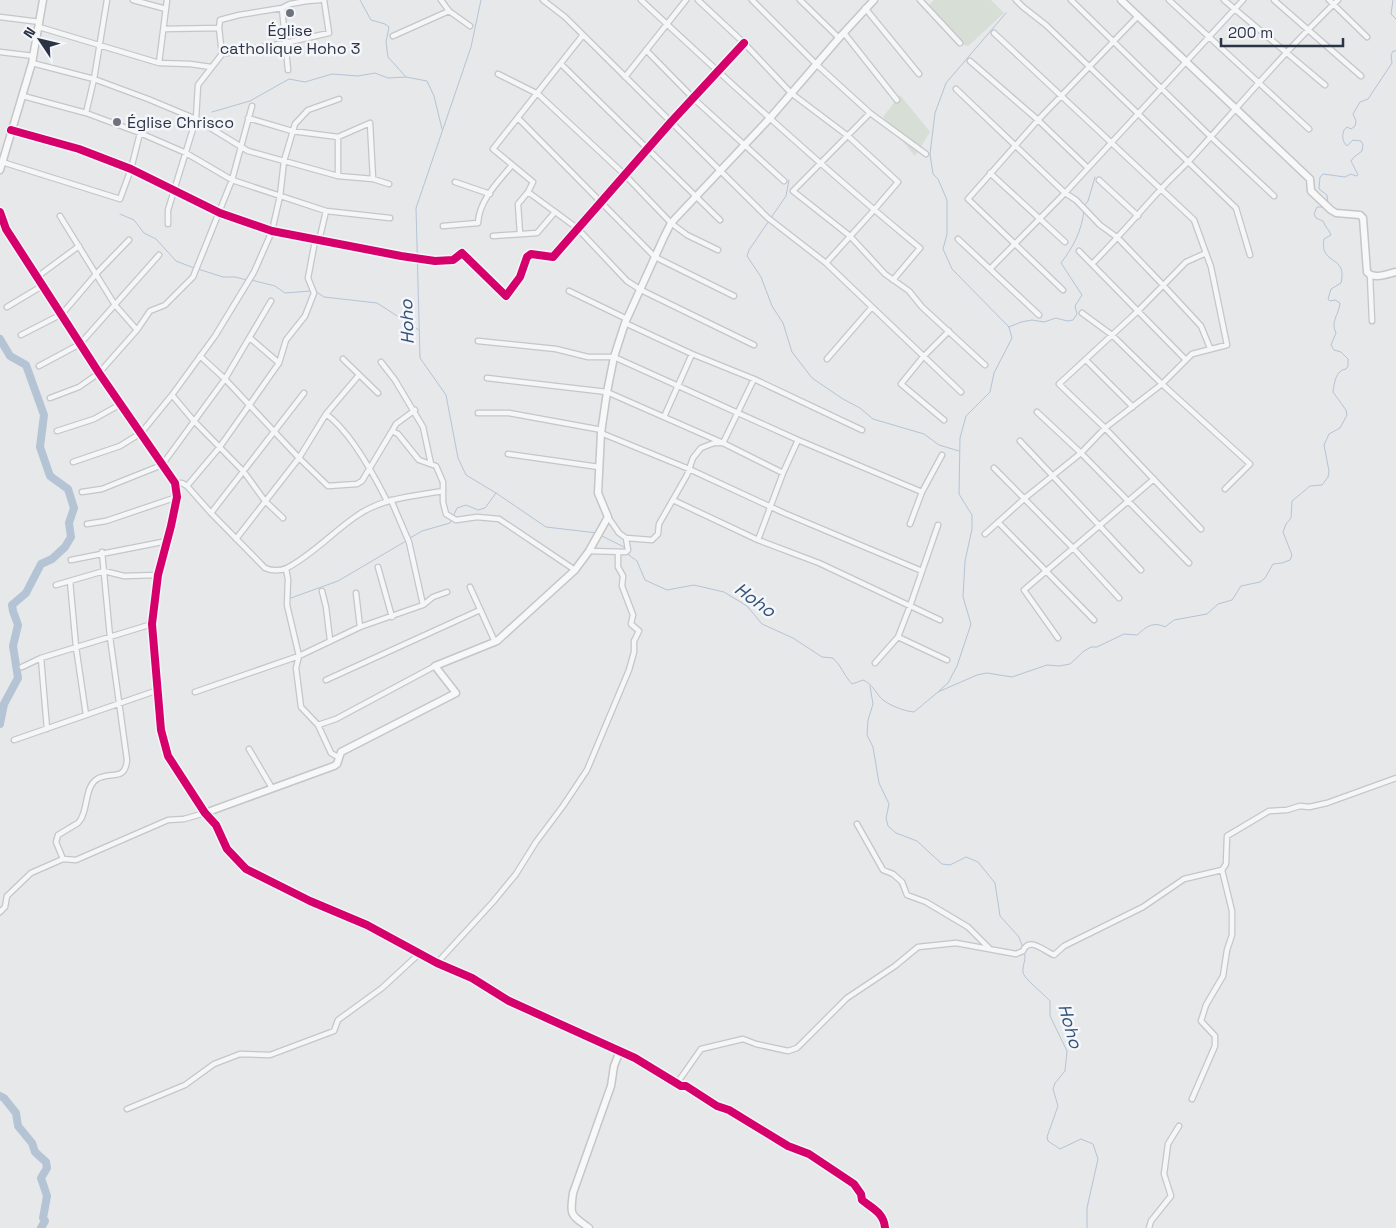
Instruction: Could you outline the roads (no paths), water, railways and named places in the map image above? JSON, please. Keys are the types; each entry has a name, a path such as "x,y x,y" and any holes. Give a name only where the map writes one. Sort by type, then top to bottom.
{"street":[{"path":"0,170 33,59 43,0"},
{"path":"86,113 94,79 107,0"},
{"path":"132,0 166,9"},
{"path":"159,63 167,0"},
{"path":"222,54 220,20 282,8 290,4 320,0"},
{"path":"168,224 168,210 196,119 198,85 222,54 329,33 324,0"},
{"path":"441,0 449,11 470,26"},
{"path":"543,0 565,17 769,220 826,263 961,392"},
{"path":"641,0 770,118 920,248 893,280"},
{"path":"625,77 686,0"},
{"path":"698,0 744,43 791,93 848,136 898,182 826,263"},
{"path":"752,0 816,64 870,113 926,154"},
{"path":"800,0 838,38"},
{"path":"723,443 714,443 701,448 693,458 687,475 660,524 658,534 652,540 626,538 619,533 608,517 598,493 607,392 614,356 626,321 671,223 770,118 838,38 874,0"},
{"path":"920,0 960,43"},
{"path":"1016,0 1046,25 1236,208 1250,255"},
{"path":"1071,0 1161,89 1274,196"},
{"path":"1121,0 1310,179 1311,191 1317,198 1336,214 1360,215 1363,218 1367,272 1370,275 1372,321"},
{"path":"1169,0 1309,129"},
{"path":"1224,0 1325,85"},
{"path":"990,269 1088,168 1243,0"},
{"path":"1274,0 1361,76"},
{"path":"1329,0 1367,37"},
{"path":"1092,264 1118,238 1234,108 1338,0"},
{"path":"282,8 288,70"},
{"path":"866,8 919,74"},
{"path":"393,36 449,11"},
{"path":"1063,290 968,198 1038,120 1138,16"},
{"path":"0,17 39,25 159,63 211,67"},
{"path":"164,28 219,28"},
{"path":"844,33 897,100"},
{"path":"985,534 1025,498 1081,453 1105,428 1162,384 1192,354 1227,345 1211,267 1194,220 994,33"},
{"path":"520,234 518,204 528,192 533,182 493,149 583,35"},
{"path":"11,130 79,149 131,168 220,213 272,231 317,241 435,261 453,260 462,253 506,296 520,277 526,257 531,254 553,257 671,122 744,43"},
{"path":"646,50 693,98 784,181"},
{"path":"0,52 33,59 94,79 196,119 248,151 338,176 372,179 389,184"},
{"path":"970,61 1038,120 1088,168"},
{"path":"561,64 720,220"},
{"path":"498,74 538,94 625,175 671,223 687,235 718,250"},
{"path":"956,89 1064,193 1076,200 1100,225 1118,238 1200,326 1210,348"},
{"path":"23,96 86,113 140,133 186,153 232,180 280,196 326,211 390,218"},
{"path":"73,462 120,446 141,433 216,336 254,272 272,231 280,196 284,161 295,124 308,110 340,98"},
{"path":"50,398 79,387 99,373 137,330 150,310 165,305 193,277 232,180 252,106"},
{"path":"870,113 793,191 850,236 884,274 909,291 922,307 985,365"},
{"path":"248,118 292,131 338,137 370,123 372,179"},
{"path":"518,118 655,257 734,296"},
{"path":"2,162 120,199 131,168 140,133"},
{"path":"338,137 338,176"},
{"path":"443,226 478,222 478,214 490,194 512,165"},
{"path":"990,174 1065,242"},
{"path":"1099,180 1138,216"},
{"path":"455,182 490,194"},
{"path":"528,192 577,228 627,281 641,290 754,345"},
{"path":"187,486 219,448 250,405 279,363 286,340 305,316 313,292 308,278 326,211"},
{"path":"0,212 2,223 42,286 175,483 177,497 158,574 152,624 161,730 168,756 205,813 216,826 227,850 246,869 310,901 367,924 437,963 472,978 517,1005 636,1058 674,1082 681,1086 686,1086 717,1106 729,1110 788,1146 809,1154 854,1184 861,1194 862,1200 883,1216 885,1228"},
{"path":"494,236 537,233 555,212"},
{"path":"60,216 97,273 115,305 137,330"},
{"path":"958,239 1039,315"},
{"path":"21,335 62,314 97,273 129,240"},
{"path":"37,277 80,246"},
{"path":"1079,251 1186,360"},
{"path":"1201,529 1105,428 1060,384 1138,311 1186,262 1206,253"},
{"path":"39,366 80,344 158,255"},
{"path":"1370,275 1374,277 1396,272"},
{"path":"7,307 42,286"},
{"path":"569,291 692,354 754,379 862,430"},
{"path":"82,492 102,489 162,465 193,420 225,379 271,301"},
{"path":"827,359 872,307"},
{"path":"1082,313 1112,335 1162,384 1250,464 1225,490"},
{"path":"944,420 901,384 923,357 949,331"},
{"path":"250,338 279,363"},
{"path":"478,341 556,349 588,356 614,356 798,440 922,492"},
{"path":"664,417 692,354"},
{"path":"200,356 225,379 328,486 356,484 362,480 396,424 415,410"},
{"path":"343,359 378,393"},
{"path":"1086,360 1132,407"},
{"path":"381,362 415,410 423,426 431,464"},
{"path":"236,539 299,458 326,414 359,374"},
{"path":"487,378 607,392 723,443 783,473"},
{"path":"723,443 754,379"},
{"path":"211,513 304,393"},
{"path":"172,395 219,448 244,472 265,501 283,518"},
{"path":"57,431 94,419 121,404"},
{"path":"1037,412 1081,453 1189,563"},
{"path":"478,413 509,413 602,432 922,572"},
{"path":"326,414 334,420 370,468 389,500 409,542 423,605"},
{"path":"392,431 398,434 419,460 436,466 443,482 443,502 446,514 456,520 477,517 499,519 575,570"},
{"path":"758,540 783,473 798,440"},
{"path":"1020,441 1141,570"},
{"path":"508,454 599,467"},
{"path":"910,524 922,492 942,455"},
{"path":"994,468 1025,498 1119,598"},
{"path":"1058,638 1024,590 1154,479"},
{"path":"175,483 182,483 187,486 265,568 272,571 286,568 324,543 356,516 389,500 443,491"},
{"path":"87,524 106,521 177,497"},
{"path":"673,500 758,540 819,563 940,620"},
{"path":"318,725 336,719 435,666 495,642 575,570 596,540 608,517"},
{"path":"998,522 1094,620"},
{"path":"875,663 898,637 938,525"},
{"path":"589,551 618,553 627,551 626,538"},
{"path":"71,560 102,552 127,550 167,541"},
{"path":"63,859 56,842 58,835 78,823 81,819 90,787 98,779 121,774 125,771 127,760 110,637 102,552"},
{"path":"437,963 516,874 536,842 587,770 629,670 634,652 634,641 639,631 631,624 633,615 622,586 623,576 618,567 618,553"},
{"path":"378,567 392,616"},
{"path":"286,568 288,579 287,604 299,656 296,668 301,707 318,725 332,753 338,757"},
{"path":"56,585 104,571 124,576 158,574"},
{"path":"70,581 76,647 86,715"},
{"path":"470,586 495,642"},
{"path":"322,591 330,640"},
{"path":"196,692 299,656 360,626 423,605 447,592"},
{"path":"356,593 360,626"},
{"path":"326,680 480,610"},
{"path":"22,667 41,658 152,624"},
{"path":"898,637 947,660"},
{"path":"41,658 47,729"},
{"path":"0,912 5,907 7,896 31,873 63,859 76,860 168,820 184,819 205,813 338,764 338,757 341,752 456,693 435,666"},
{"path":"14,740 158,690"},
{"path":"249,748 272,788"},
{"path":"674,1082 680,1079 701,1049 743,1039 788,1051 797,1048 847,998 895,966 918,947 956,943 1016,954 1023,951 1025,947 1034,944 1054,955 1064,946 1142,907 1184,879 1222,870 1226,864 1227,836 1269,811 1286,810 1300,806 1309,807 1327,803 1396,778"},
{"path":"857,824 882,870 893,874 902,882 908,895 926,902 968,927 990,950"},
{"path":"1192,1100 1215,1046 1216,1036 1201,1021 1206,1005 1223,976 1227,950 1232,935 1232,911 1222,870"},
{"path":"127,1109 185,1085 214,1064 240,1054 270,1055 334,1031 338,1020 382,988 420,953"},
{"path":"589,1228 573,1216 571,1210 573,1193 611,1086 614,1066 620,1051"},
{"path":"1149,1228 1151,1221 1172,1196 1164,1174 1168,1144 1179,1126"}],"waterway":[{"path":"360,0 371,20 389,27 386,42 388,57 406,77"},
{"name":"Hoho","path":"481,0 471,47 416,208 420,358 446,395 458,458 466,475 546,527 597,533"},
{"path":"1393,0 1391,14 1396,19"},
{"path":"939,691 948,683 957,666 971,624 963,597 965,561 972,529 972,515 959,494 960,438 966,416 990,392 994,373 1012,338 1009,327 952,269 943,249 947,234 947,200 938,179 933,174 930,154 935,113 946,83 1006,13"},
{"path":"1328,204 1327,195 1319,189 1320,177 1323,174 1345,177 1351,174 1358,175 1351,161 1362,151 1363,145 1361,141 1353,140 1347,146 1343,138 1344,130 1347,127 1351,129 1355,126 1356,121 1353,114 1360,102 1368,99 1392,63 1391,55 1393,51 1396,51"},
{"path":"212,112 250,101 289,79 305,82 332,74 358,76 375,73 388,78 406,77 427,81 434,96 442,129"},
{"path":"1084,206 1088,201 1095,177"},
{"path":"789,180 786,196 749,250 747,256 761,277 772,306 783,323 792,352 812,378 860,408 873,419 924,434 939,445 959,451"},
{"path":"600,535 624,547 630,556 637,561 645,580 667,590 694,585 724,592 747,606 762,624 793,638 822,657 833,658 852,684 863,680 886,702 914,712 938,692 977,675 987,673 1012,677 1047,665 1059,666 1070,664 1091,647 1097,647 1124,634 1137,635 1153,625 1165,627 1174,620 1207,614 1218,604 1232,600 1241,586 1260,582 1265,578 1273,564 1290,560 1292,555 1283,532 1291,518 1292,501 1310,486 1322,485 1328,477 1329,471 1324,445 1329,434 1340,428 1347,415 1346,410 1333,392 1338,374 1346,369 1348,359 1341,352 1334,350 1331,345 1336,333 1334,321 1340,303 1328,299 1331,289 1341,283 1342,274 1341,268 1329,257 1324,247 1324,239 1331,235 1323,221 1316,218 1314,214 1317,207 1323,207"},
{"path":"1009,327 1032,320 1044,322 1056,318 1067,321 1073,320 1077,314 1075,306 1082,295 1061,263 1076,238 1084,210"},
{"path":"120,214 134,220 144,233 156,239 176,261 194,268"},
{"path":"198,269 223,277 247,280"},
{"path":"251,280 275,286 285,293 311,291"},
{"path":"315,291 324,297 377,303 419,330"},
{"path":"0,339 10,356 26,365 44,415 40,447 50,476 68,489 74,508 69,523 71,537 65,547 52,559 41,564 26,593 12,605 18,625 13,646 18,678 4,704 0,724"},
{"path":"410,538 422,531 450,523 457,508 466,505 478,510 485,508 496,493"},
{"path":"291,598 338,581 406,541"},
{"name":"Hoho","path":"870,686 873,704 868,720 867,735 873,747 879,783 889,804 886,818 888,826 896,833 917,841 942,864 950,865 966,857 978,862 995,883 1000,916 1019,937 1023,948"},
{"name":"Hoho","path":"1024,952 1024,975 1050,1001 1050,1016 1067,1051 1065,1071 1055,1083 1053,1089 1058,1106 1047,1137 1048,1141 1060,1149 1081,1139 1093,1144 1098,1159 1087,1208 1087,1228"},
{"path":"0,1096 4,1098 16,1113 18,1126 32,1143 35,1152 46,1162 47,1168 41,1178 47,1196 43,1218 45,1221 41,1228"}],"place":[{"name":"Église catholique Hoho 3","path":"290,13"},
{"name":"Église Chrisco","path":"117,122"}]}
